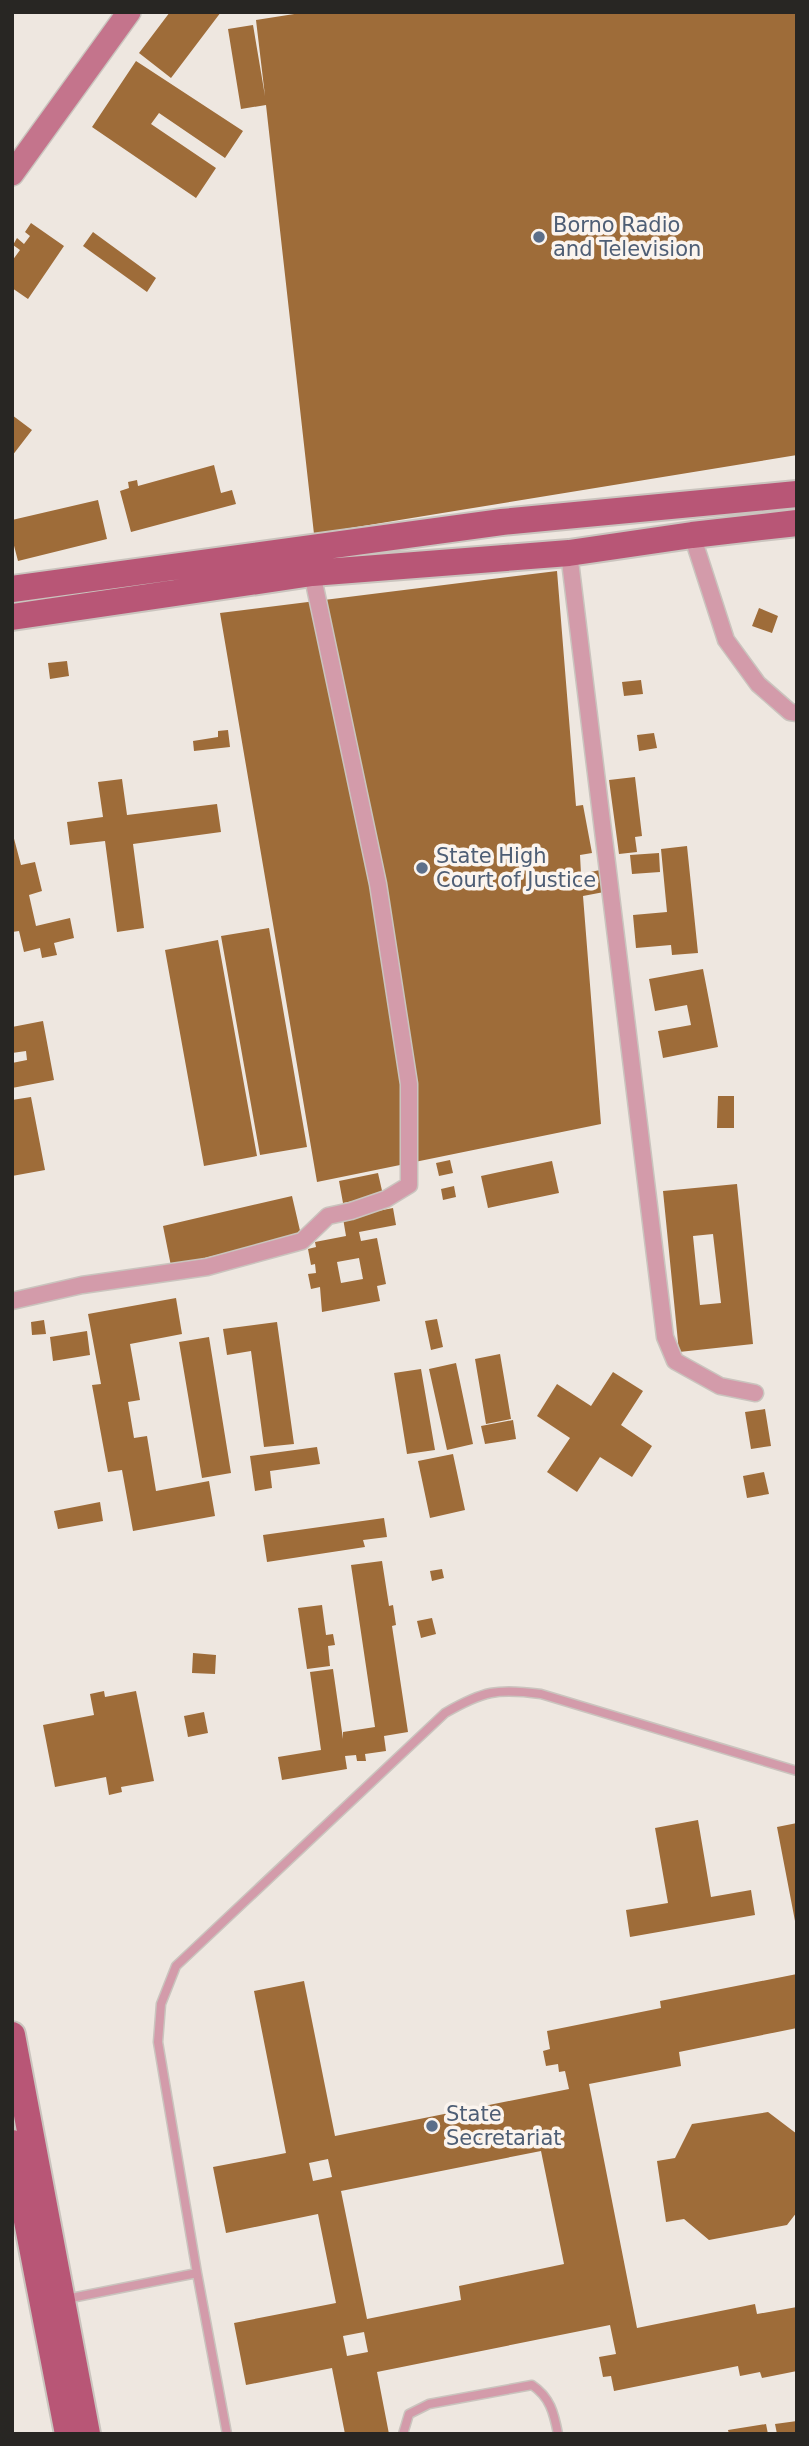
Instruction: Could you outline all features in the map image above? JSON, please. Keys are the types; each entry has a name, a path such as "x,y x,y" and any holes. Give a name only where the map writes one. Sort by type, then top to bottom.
{"main road":[{"path":"12,174 129,12"},
{"path":"12,589 502,522 789,495"},
{"path":"12,617 312,573 569,553 790,524"},
{"path":"12,2035 87,2434"},
{"path":"12,2143 68,2434"}],"street":[{"path":"692,535 726,640 758,684 790,712 797,713"},
{"path":"569,553 664,1337 675,1361 720,1386 755,1393"},
{"path":"12,1301 82,1285 207,1267 302,1241 328,1216 386,1199 410,1185 409,1084 378,884 312,573"}],"lane":[{"path":"227,2434 158,2042 161,2004 176,1966 445,1713 485,1693 512,1690 541,1693 797,1771"},
{"path":"63,2300 197,2273"},
{"path":"403,2434 409,2414 429,2404 532,2385 543,2392 554,2412 558,2434"}],"building":[{"path":"170,12 221,12 171,78 139,53"},
{"name":"Borno Radio and Television","path":"307,12 797,12 797,455 314,534 266,105 241,109 228,29 253,25 265,96 256,20"},
{"path":"136,61 243,131 225,158 159,113 151,124 216,168 196,198 92,127"},
{"path":"31,223 64,246 28,299 12,288 12,261 20,250 13,245 17,238 24,244 30,236 25,232"},
{"path":"93,232 156,278 147,292 83,246"},
{"path":"12,415 32,430 12,456"},
{"path":"214,465 221,493 232,490 236,504 131,532 120,491 129,488 128,482 137,480 138,486"},
{"path":"98,500 107,539 18,561 12,538 12,520"},
{"name":"State High Court of Justice","path":"557,571 576,806 583,805 592,853 580,855 581,874 600,870 604,892 583,896 601,1124 317,1182 220,613"},
{"path":"759,608 778,616 772,633 752,626"},
{"path":"67,661 69,676 50,679 48,663"},
{"path":"641,680 643,694 624,696 622,682"},
{"path":"228,730 230,747 194,751 193,741 218,737 218,731"},
{"path":"654,733 657,748 639,751 637,735"},
{"path":"635,777 642,836 635,837 637,852 619,854 609,780"},
{"path":"122,779 127,815 217,804 221,832 133,844 144,928 117,932 105,841 70,845 67,822 103,817 98,782"},
{"path":"12,831 21,865 35,862 42,891 29,895 36,926 70,918 74,938 54,943 57,955 42,958 40,948 24,952 19,931 12,932"},
{"path":"687,846 698,953 672,955 671,945 636,948 633,915 667,912 661,849"},
{"path":"659,853 660,872 632,874 630,855"},
{"path":"269,928 307,1147 260,1155 221,936"},
{"path":"218,940 257,1156 204,1166 165,950"},
{"path":"703,969 718,1047 663,1058 658,1031 691,1025 687,1005 655,1011 649,979"},
{"path":"43,1021 54,1080 12,1088 12,1063 27,1060 26,1051 12,1053 12,1027"},
{"path":"718,1096 734,1096 734,1128 717,1128"},
{"path":"31,1097 45,1170 12,1176 12,1100"},
{"path":"450,1160 453,1173 439,1176 436,1163"},
{"path":"552,1161 559,1193 488,1208 481,1176"},
{"path":"378,1173 383,1195 343,1203 339,1181"},
{"path":"737,1184 753,1344 679,1352 663,1191","holes":["713,1234 721,1303 700,1305 693,1236"]},
{"path":"454,1186 456,1197 443,1200 441,1189"},
{"path":"292,1196 301,1235 171,1266 163,1226"},
{"path":"393,1208 396,1225 359,1232 361,1241 377,1238 386,1284 377,1286 380,1301 322,1312 320,1287 311,1289 308,1274 316,1273 315,1264 311,1265 308,1249 316,1247 315,1242 346,1236 343,1218","holes":["359,1258 363,1279 341,1283 337,1262"]},
{"path":"176,1298 182,1334 130,1344 140,1400 128,1402 134,1438 147,1436 156,1491 209,1481 215,1516 133,1531 122,1470 108,1472 92,1385 101,1384 88,1314"},
{"path":"437,1319 443,1347 431,1350 425,1321"},
{"path":"44,1320 46,1334 32,1335 31,1322"},
{"path":"277,1322 294,1444 264,1447 251,1351 227,1355 223,1329"},
{"path":"87,1331 90,1355 53,1361 50,1337"},
{"path":"209,1337 231,1473 202,1478 179,1342"},
{"path":"500,1354 511,1419 486,1424 475,1359"},
{"path":"456,1363 473,1444 447,1450 429,1369"},
{"path":"421,1369 435,1450 407,1454 394,1373"},
{"path":"613,1372 643,1391 621,1425 652,1446 632,1477 600,1457 577,1492 547,1472 570,1438 537,1416 557,1384 591,1406"},
{"path":"765,1409 771,1446 751,1449 745,1412"},
{"path":"513,1420 516,1439 485,1444 481,1426"},
{"path":"317,1447 320,1464 270,1471 272,1488 255,1491 250,1456"},
{"path":"453,1454 465,1510 430,1518 418,1461"},
{"path":"764,1472 769,1494 747,1498 743,1476"},
{"path":"100,1502 103,1521 58,1529 54,1511"},
{"path":"384,1518 387,1537 363,1540 365,1547 267,1562 263,1535"},
{"path":"382,1561 389,1606 393,1605 396,1625 392,1626 408,1732 384,1736 386,1751 365,1754 366,1761 357,1761 356,1755 345,1756 347,1769 282,1780 278,1757 321,1750 310,1672 333,1669 343,1739 343,1732 375,1727 351,1565"},
{"path":"442,1569 444,1578 432,1581 430,1571"},
{"path":"322,1605 326,1635 333,1634 335,1645 328,1646 330,1666 307,1669 298,1608"},
{"path":"432,1618 436,1634 421,1638 417,1621"},
{"path":"193,1653 216,1655 215,1674 192,1673"},
{"path":"104,1691 105,1697 136,1691 154,1781 121,1787 122,1792 109,1795 106,1777 55,1787 43,1725 94,1715 90,1694"},
{"path":"204,1712 208,1733 188,1737 184,1716"},
{"path":"698,1820 711,1897 751,1890 755,1915 630,1937 626,1910 668,1903 655,1828"},
{"path":"797,1823 797,1920 795,1921 777,1827"},
{"path":"797,1974 797,2028 679,2052 681,2066 589,2084 637,2328 755,2304 757,2314 797,2307 797,2371 762,2378 760,2372 740,2376 738,2366 614,2391 611,2376 603,2377 599,2357 616,2354 610,2325 377,2372 389,2434 345,2434 332,2368 246,2385 234,2323 336,2303 318,2214 226,2233 213,2167 286,2153 254,1991 304,1981 335,2136 569,2089 565,2071 559,2072 558,2064 546,2066 543,2051 550,2049 547,2031 661,2008 660,2001","holes":["541,2151 564,2264 459,2286 461,2300 367,2319 341,2191","328,2159 332,2177 313,2181 309,2163","364,2332 368,2352 347,2356 343,2336"]},
{"path":"768,2112 797,2134 797,2212 787,2225 709,2240 684,2219 666,2222 657,2161 675,2158 692,2124"},
{"path":"797,2421 797,2434 777,2434 775,2424"},
{"path":"766,2424 768,2434 729,2434 728,2430"}],"place":[{"name":"Borno Radio and Television","path":"539,237"},
{"name":"State High Court of Justice","path":"422,868"},
{"name":"State Secretariat","path":"432,2126"}]}
